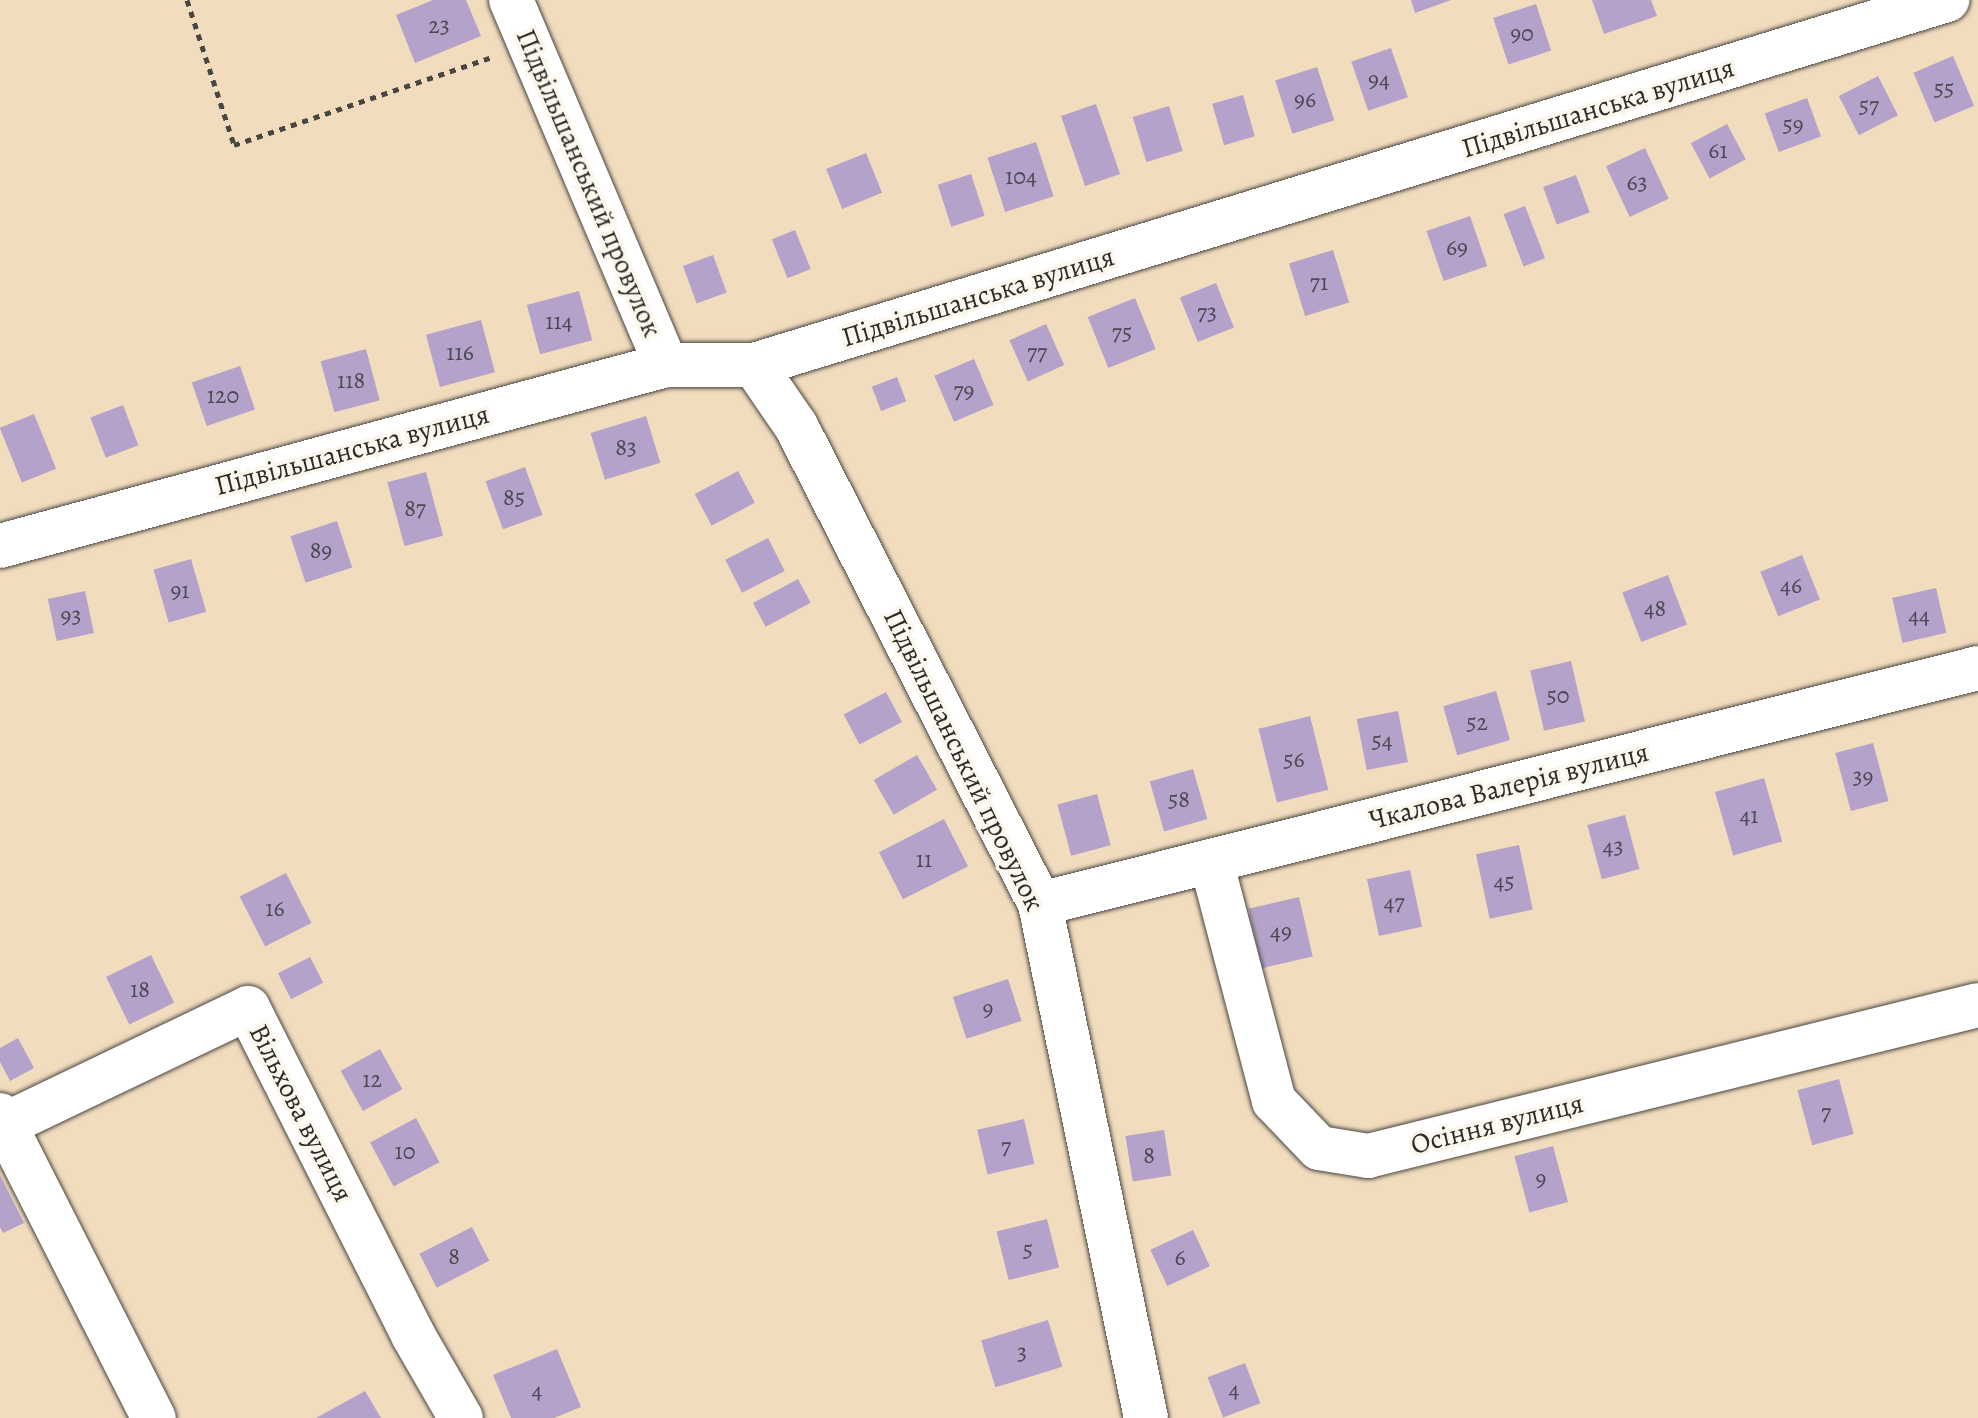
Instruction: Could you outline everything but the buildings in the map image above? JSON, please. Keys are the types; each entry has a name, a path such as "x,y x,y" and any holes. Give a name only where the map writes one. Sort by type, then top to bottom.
{"street":[{"name":"Підвільшанський провулок","path":"511,0 666,365"},
{"name":"Підвільшанська вулиця","path":"0,546 666,365 754,365 1947,0"},
{"name":"Підвільшанський провулок","path":"754,365 796,426 1040,904 1146,1418"},
{"name":"Чкалова Валерія вулиця","path":"1040,904 1978,668"},
{"name":"Осіння вулиця","path":"1211,861 1274,1101 1319,1148 1368,1156 1978,1005"},
{"name":"Вільхова вулиця","path":"2,1122 248,1008 413,1335 461,1418"},
{"path":"2,1122 154,1418"}],"path":[{"path":"187,0 234,145 530,44"}]}
